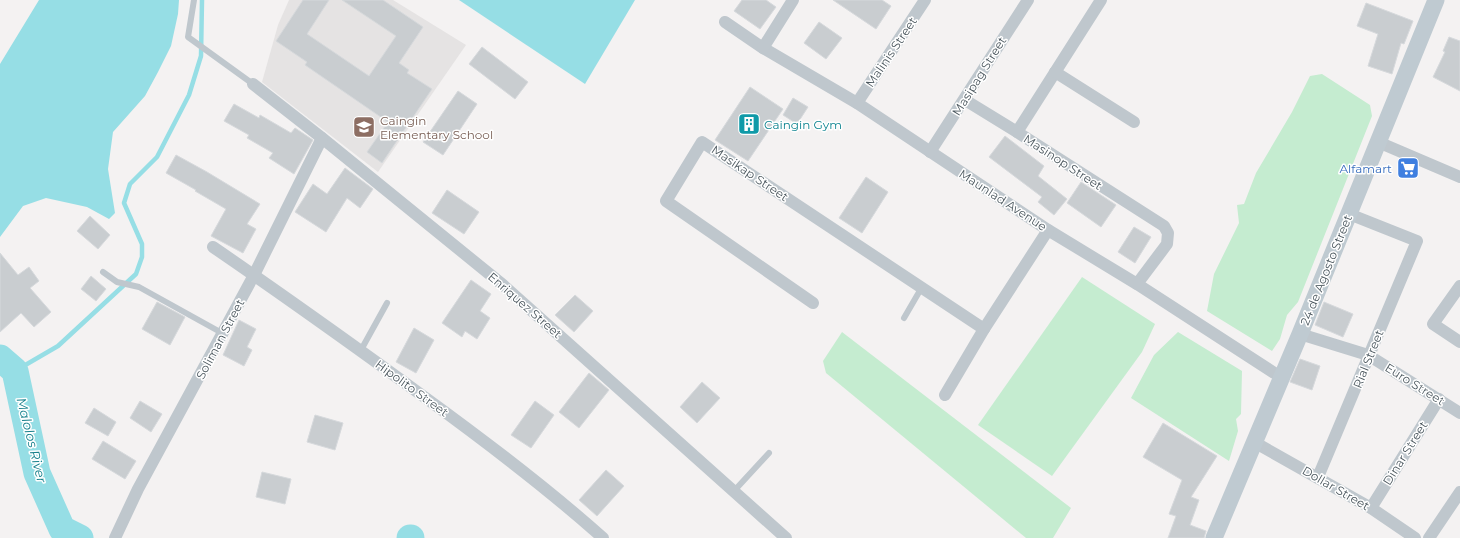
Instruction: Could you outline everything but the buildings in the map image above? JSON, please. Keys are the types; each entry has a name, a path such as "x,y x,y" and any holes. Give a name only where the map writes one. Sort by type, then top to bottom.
{"street":[{"path":"763,48 793,0"},
{"name":"Malinis Street","path":"857,103 925,0"},
{"name":"Masipag Street","path":"930,152 965,100 1028,0"},
{"name":"Masinop Street","path":"1101,0 1017,132 1164,226 1168,234 1167,244 1137,284"},
{"name":"24 de Agosto Street","path":"1214,538 1282,378 1436,0"},
{"name":"Maunlad Avenue","path":"725,22 763,48 857,103 1048,230 1137,284 1282,378"},
{"path":"1055,72 1134,122"},
{"name":"Enriquez Street","path":"253,84 503,285 786,538"},
{"path":"965,100 1017,132"},
{"name":"Soliman Street","path":"116,535 138,489 254,275 322,138"},
{"name":"Masikap Street","path":"813,303 666,201 702,142 984,329"},
{"path":"1378,142 1460,176"},
{"name":"Rial Street","path":"1318,477 1417,241 1349,214"},
{"path":"945,395 984,329 1048,230"},
{"name":"Hipolito Street","path":"213,247 361,350 496,450 566,504 603,538"},
{"path":"1460,286 1433,324 1460,342"},
{"name":"Euro Street","path":"1300,334 1368,355 1439,398 1460,413"},
{"name":"Dinar Street","path":"1371,508 1439,398"},
{"name":"Dollar Street","path":"1254,442 1371,508 1415,538"},
{"path":"1429,538 1460,492"}],"lane":[{"path":"194,0 188,37 253,84"},
{"path":"103,272 117,282 139,287 222,333"},
{"path":"904,318 922,288"},
{"path":"361,350 387,303"},
{"path":"734,491 770,453"}],"shaded area":[{"name":"Caingin Elementary School","path":"289,0 393,0 466,45 378,172 262,82 278,25"}],"green space":[{"path":"1322,74 1370,105 1372,116 1298,302 1287,315 1280,339 1272,351 1207,311 1214,274 1239,223 1237,205 1244,204 1256,173 1292,112 1310,76"},
{"path":"1082,277 1155,324 1142,352 1052,476 978,425"},
{"path":"842,332 1071,508 1053,538 1026,538 826,373 823,361"},
{"path":"1178,332 1242,371 1241,414 1236,419 1238,431 1229,461 1131,398 1154,355"}],"water":[{"path":"39,0 179,0 178,14 171,46 158,72 145,96 113,132 108,169 115,213 109,219 87,207 46,198 23,206 0,237 0,64"},
{"path":"459,0 635,0 585,84"}],"waterway":[{"path":"15,371 58,346 136,274 142,257 142,244 124,203 130,184 157,157 189,95 201,56 202,0"},
{"name":"Malolos River","path":"0,358 15,371 37,473 62,529 80,538"}],"place":[{"name":"Caingin Gym","path":"749,124"},
{"name":"Caingin Elementary School","path":"364,127"},
{"name":"Alfamart","path":"1408,168"}]}
